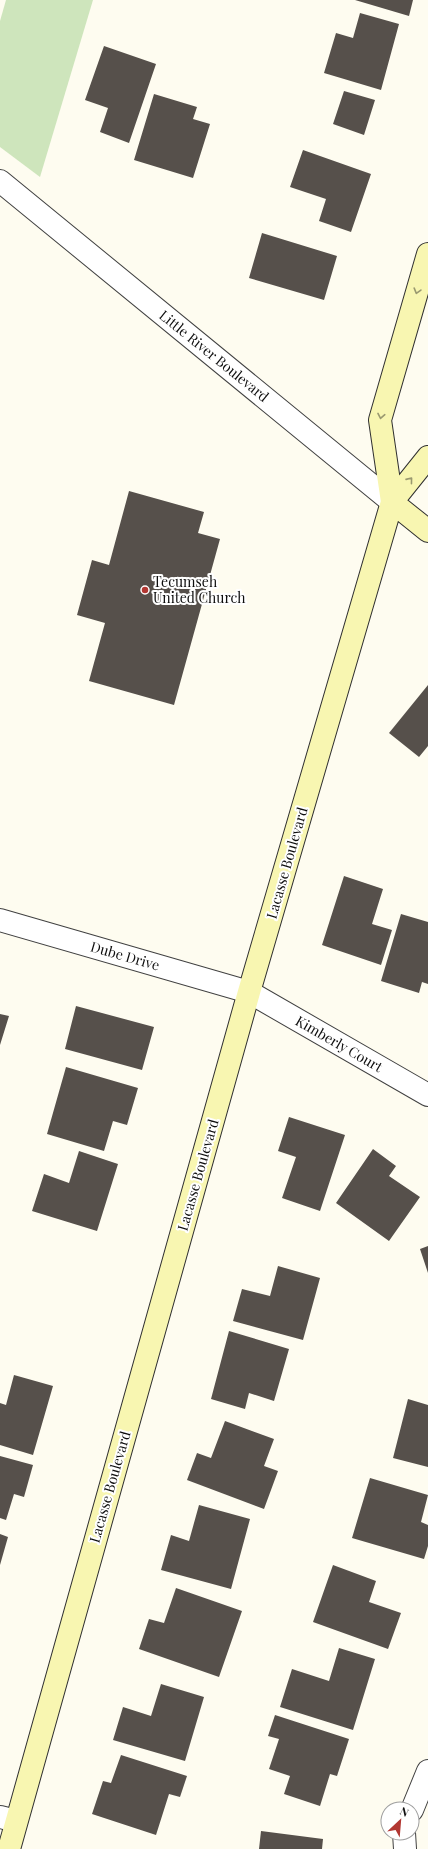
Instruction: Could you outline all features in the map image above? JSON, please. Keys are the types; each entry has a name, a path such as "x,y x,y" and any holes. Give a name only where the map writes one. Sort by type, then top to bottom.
{"street":[{"name":"Little River Boulevard","path":"0,181 428,532"},
{"name":"Lacasse Boulevard","path":"392,502 380,420 428,254"},
{"name":"Lacasse Boulevard","path":"9,1849 8,1819 392,502 428,457"},
{"name":"Dube Drive","path":"0,920 249,992"},
{"name":"Kimberly Court","path":"249,992 428,1095"},
{"path":"416,1801 428,1771"}],"green space":[{"path":"6,0 93,0 40,177 0,147 0,21"}],"building":[{"path":"355,0 413,0 409,16"},
{"path":"360,13 399,24 381,90 324,73 336,33 353,38"},
{"path":"104,46 156,64 129,143 100,132 108,108 85,100"},
{"path":"344,91 375,100 364,135 333,124"},
{"path":"154,94 197,107 193,119 210,124 193,178 134,160"},
{"path":"303,150 371,174 351,232 319,221 326,199 290,187"},
{"path":"262,233 337,256 324,300 249,278"},
{"name":"Tecumseh United Church","path":"129,491 204,512 198,533 220,539 174,705 89,681 105,623 77,615 92,560 109,565"},
{"path":"428,685 428,746 419,757 389,733"},
{"path":"344,876 383,889 372,924 392,930 381,965 322,945"},
{"path":"401,914 428,922 428,984 422,982 419,993 381,981"},
{"path":"76,1006 154,1027 142,1070 65,1049"},
{"path":"0,1014 9,1016 0,1045"},
{"path":"66,1067 138,1088 127,1125 113,1121 104,1151 47,1134"},
{"path":"289,1117 345,1135 320,1211 282,1198 296,1157 278,1151"},
{"path":"373,1149 396,1166 389,1176 420,1197 389,1241 336,1203"},
{"path":"79,1151 118,1164 97,1231 32,1211 44,1174 69,1183"},
{"path":"428,1246 428,1273 420,1249"},
{"path":"278,1266 320,1278 303,1340 233,1321 242,1289 270,1296"},
{"path":"229,1331 289,1349 274,1401 249,1393 245,1409 211,1399"},
{"path":"14,1375 53,1386 33,1455 0,1445 0,1403 6,1405"},
{"path":"408,1399 428,1405 428,1467 393,1458"},
{"path":"225,1421 274,1439 264,1466 278,1471 264,1509 187,1480 197,1453 211,1458"},
{"path":"0,1456 33,1465 24,1497 14,1494 6,1520 0,1518"},
{"path":"370,1478 428,1495 421,1522 428,1525 428,1546 424,1559 352,1538"},
{"path":"199,1505 250,1519 231,1589 161,1570 171,1535 189,1541"},
{"path":"0,1534 8,1537 0,1565"},
{"path":"333,1565 376,1581 369,1602 401,1613 388,1649 313,1622"},
{"path":"176,1588 242,1611 219,1677 139,1649 149,1619 164,1623"},
{"path":"339,1648 375,1659 353,1730 280,1707 292,1669 329,1681"},
{"path":"161,1684 204,1697 185,1761 113,1740 123,1707 151,1716"},
{"path":"275,1715 349,1739 337,1776 330,1774 320,1806 284,1794 290,1776 269,1769 279,1739 268,1736"},
{"path":"121,1755 187,1776 180,1797 169,1794 156,1835 92,1814 103,1781 111,1783"},
{"path":"261,1831 323,1839 322,1849 259,1849"}],"place":[{"name":"Tecumseh United Church","path":"145,590"}]}
